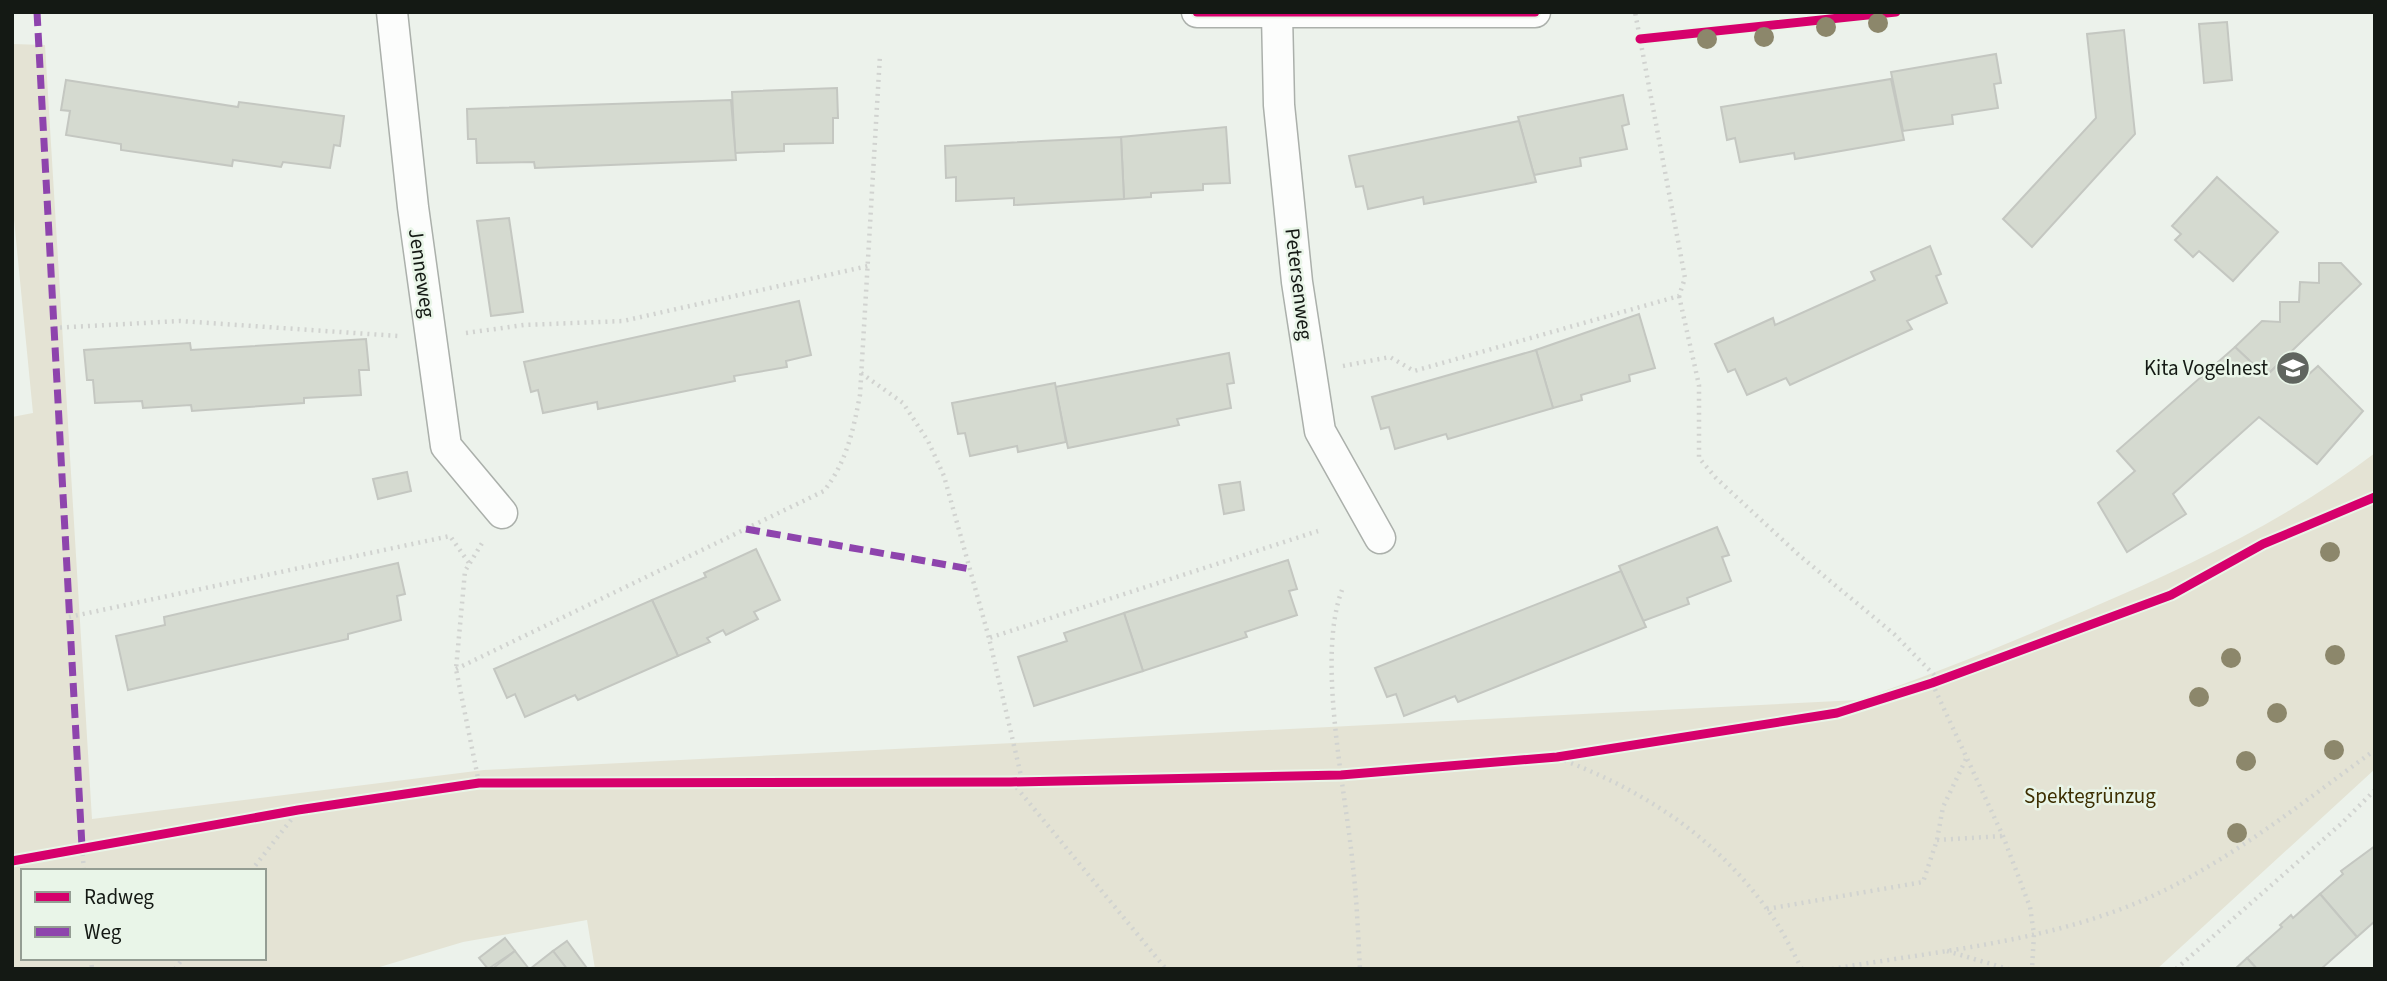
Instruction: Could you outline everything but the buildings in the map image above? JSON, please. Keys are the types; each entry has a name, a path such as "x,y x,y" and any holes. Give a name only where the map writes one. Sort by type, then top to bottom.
{"street":[{"name":"Jenneweg","path":"392,12 413,207 446,446 502,513"},
{"path":"1197,12 1277,15 1535,12"},
{"name":"Petersenweg","path":"1277,15 1279,104 1295,271 1320,431 1380,538"}],"path":[{"path":"1635,12 1685,278 1679,296 1699,385 1699,458 1716,478 1800,556 1894,634 1940,681"},
{"path":"1640,38 1654,37"},
{"path":"456,669 824,491 840,470 852,437 861,373 880,55"},
{"path":"1338,367 1390,357 1413,371 1679,296"},
{"path":"861,373 903,403 928,441 944,476 989,638 1022,780"},
{"path":"12,861 298,810 479,783 1011,782 1342,775 1557,757 1837,713 1940,681 2171,595 2263,544 2375,497"},
{"path":"479,783 456,669 465,571 502,513"},
{"path":"989,638 1318,531"},
{"path":"69,617 450,536 469,563"},
{"path":"1342,590 1334,613 1332,673 1353,867 1360,969"},
{"path":"1932,683 2003,836 2030,907 2034,934 2032,969"},
{"path":"1832,969 2034,934 2114,912 2176,884 2263,832 2375,750"},
{"path":"1557,757 1651,800 1683,823 1717,853 1767,909 1802,969"},
{"path":"1767,909 1923,882 1937,840 1943,807 1968,757"},
{"path":"1011,782 1166,969"},
{"path":"2176,969 2343,823 2375,790"},
{"path":"253,869 298,810"},
{"path":"1937,840 2003,836"},
{"path":"82,847 84,869"},
{"path":"1942,950 2008,969"}],"green space":[{"name":"Spektegrünzug","path":"12,44 45,45 92,819 484,770 1858,700 2005,644 2165,575 2273,520 2375,453 2375,769 2157,969 595,969 587,920 463,942 373,969 12,969 12,417 33,413 12,199"}],"marked path":[{"path":"37,12 82,847"},
{"path":"746,529 970,569"}],"cycle path":[{"path":"1197,12 1535,12"},
{"path":"1640,39 1896,12"},
{"path":"12,861 298,810 479,783 1011,782 1341,775 1557,757 1837,713 1932,683 2171,595 2263,544 2375,497"}],"place":[{"name":"Kita Vogelnest","path":"2293,368"}]}
